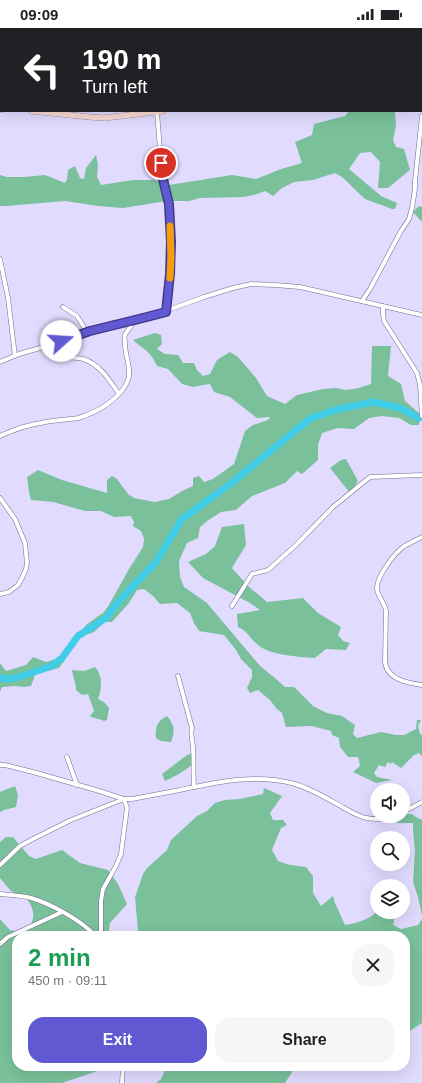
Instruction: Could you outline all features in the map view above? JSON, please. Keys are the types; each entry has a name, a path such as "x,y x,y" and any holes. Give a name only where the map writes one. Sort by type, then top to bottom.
{"street":[{"path":"58,112 104,118 157,112 162,175 169,204 171,242 170,274 166,312"},
{"path":"362,301 409,219 415,189 422,116"},
{"path":"0,259 8,298 15,356"},
{"path":"0,362 87,332 166,312 204,297 251,284 300,288 422,316"},
{"path":"383,306 384,321 417,373 420,385 422,416"},
{"path":"63,307 77,316 87,332"},
{"path":"0,436 40,423 76,418 86,415 116,398 128,382 130,373 125,348 125,336 135,320"},
{"path":"54,344 58,356 84,359 96,367 105,374 119,394"},
{"path":"232,606 252,574 268,570 296,545 333,507 370,477 422,475"},
{"path":"0,498 15,519 25,543 27,562 26,569 18,585 9,592 0,594"},
{"path":"422,538 404,546 398,551 384,570 377,587 385,604 386,612 386,668 391,675 402,681 422,685"},
{"path":"178,676 192,728 194,787"},
{"path":"67,757 78,785"},
{"path":"0,765 33,772 124,799 132,799 217,783 253,779 282,781 306,788 362,817 370,818"},
{"path":"0,865 20,846 38,836 71,820 124,799"},
{"path":"101,931 103,889 121,854 128,808 124,799"},
{"path":"410,808 422,802"},
{"path":"0,894 31,898 44,903 62,912 90,931"},
{"path":"21,931 62,912"},
{"path":"0,944 12,935"},
{"path":"122,1083 123,1071"}],"green space":[{"path":"348,112 395,112 396,126 393,140 396,147 404,149 410,170 388,188 378,188 380,162 371,152 360,153 349,169 381,196 397,203 395,209 365,199 342,177 335,173 313,180 294,182 282,188 273,196 265,191 243,197 200,198 189,201 172,201 169,185 232,175 256,179 281,169 302,163 295,142 312,135 314,124 345,116"},
{"path":"96,155 98,165 97,177 101,185 133,180 154,180 163,184 167,201 123,208 65,201 0,206 0,175 7,177 24,177 45,175 65,183 68,170 75,166 80,178 84,179 86,168"},
{"path":"419,206 422,207 422,222 413,212"},
{"path":"155,333 161,335 162,344 157,349 165,354 178,355 183,363 194,363 197,370 203,376 210,374 217,360 230,352 238,357 256,378 267,396 285,404 297,395 323,389 336,388 346,390 371,384 372,346 391,346 388,376 401,384 405,401 419,413 419,425 411,425 399,418 382,416 369,418 354,429 338,428 322,433 318,445 318,460 302,474 297,471 285,483 252,496 236,510 221,512 207,521 200,527 198,538 187,543 179,561 180,577 184,587 207,603 260,666 285,687 294,687 313,706 327,713 342,716 355,725 353,734 357,738 381,732 404,735 416,729 417,720 421,720 418,726 420,734 422,735 422,756 419,753 414,755 401,768 392,762 391,764 388,762 385,767 379,765 374,773 377,777 392,780 376,783 353,772 360,766 358,757 348,757 340,747 339,738 332,735 331,731 312,726 286,727 282,713 270,700 258,690 250,693 247,688 252,677 252,670 241,659 224,635 199,631 190,613 177,603 160,604 144,589 137,590 129,603 112,622 104,622 94,632 83,636 82,630 86,625 104,612 109,605 143,547 144,539 141,531 133,526 134,522 131,516 114,517 101,511 85,511 53,502 31,500 27,477 38,470 62,480 107,493 107,480 112,476 117,479 128,494 134,498 155,502 169,499 193,486 193,478 199,476 204,482 213,479 234,464 245,431 253,425 268,420 270,417 257,418 230,397 214,392 210,384 193,387 182,384 168,369 157,366 149,353 133,340"},
{"path":"346,459 358,481 350,493 330,468 341,460"},
{"path":"244,524 246,545 232,568 248,586 267,602 303,598 318,613 341,627 338,635 343,641 350,643 346,650 326,649 315,658 276,653 262,648 254,642 245,631 238,627 237,614 260,610 250,603 203,578 188,562 206,554 215,546 222,527"},
{"path":"64,652 67,657 59,668 48,671 38,667 31,686 2,687 0,692 0,663 6,671 26,665 33,657 46,662 56,659"},
{"path":"95,667 101,678 98,699 104,702 109,708 107,720 104,721 90,716 94,711 88,694 82,695 76,690 72,673 72,670 84,671"},
{"path":"167,716 174,729 171,742 161,741 156,738 157,725"},
{"path":"193,753 195,763 179,774 165,781 162,774 187,755"},
{"path":"15,786 18,795 16,807 0,812 0,792"},
{"path":"264,788 282,796 270,813 273,820 283,820 287,825 281,828 272,850 278,861 290,865 306,867 313,876 313,893 321,906 333,896 345,925 362,921 370,917 370,919 394,919 393,925 401,929 418,925 422,919 422,1023 410,1031 410,931 138,931 135,897 143,874 147,868 167,850 171,840 197,816 207,811 215,803 225,800 240,799 263,794"},
{"path":"410,814 422,820 422,916 413,882 415,851 413,823 410,823"},
{"path":"6,837 13,837 29,856 36,859 62,850 80,863 108,870 118,884 127,904 110,923 110,931 26,931 33,920 33,910 24,896 19,896 10,890 0,878 0,842"},
{"path":"0,919 10,930 14,931 12,931 12,1071 97,1071 62,1083 0,1083"},
{"path":"165,1071 293,1071 285,1083 156,1083 161,1079"}],"waterway":[{"path":"0,678 8,679 19,677 52,666 62,658 78,636 106,618 120,600 156,562 182,519 229,485 311,418 339,409 373,402 400,408 419,418"}],"slow traffic":[{"path":"170,226 170,278"}],"route":[{"path":"61,341 90,331 166,312 170,274 171,242 169,204 162,175 161,163"}]}
